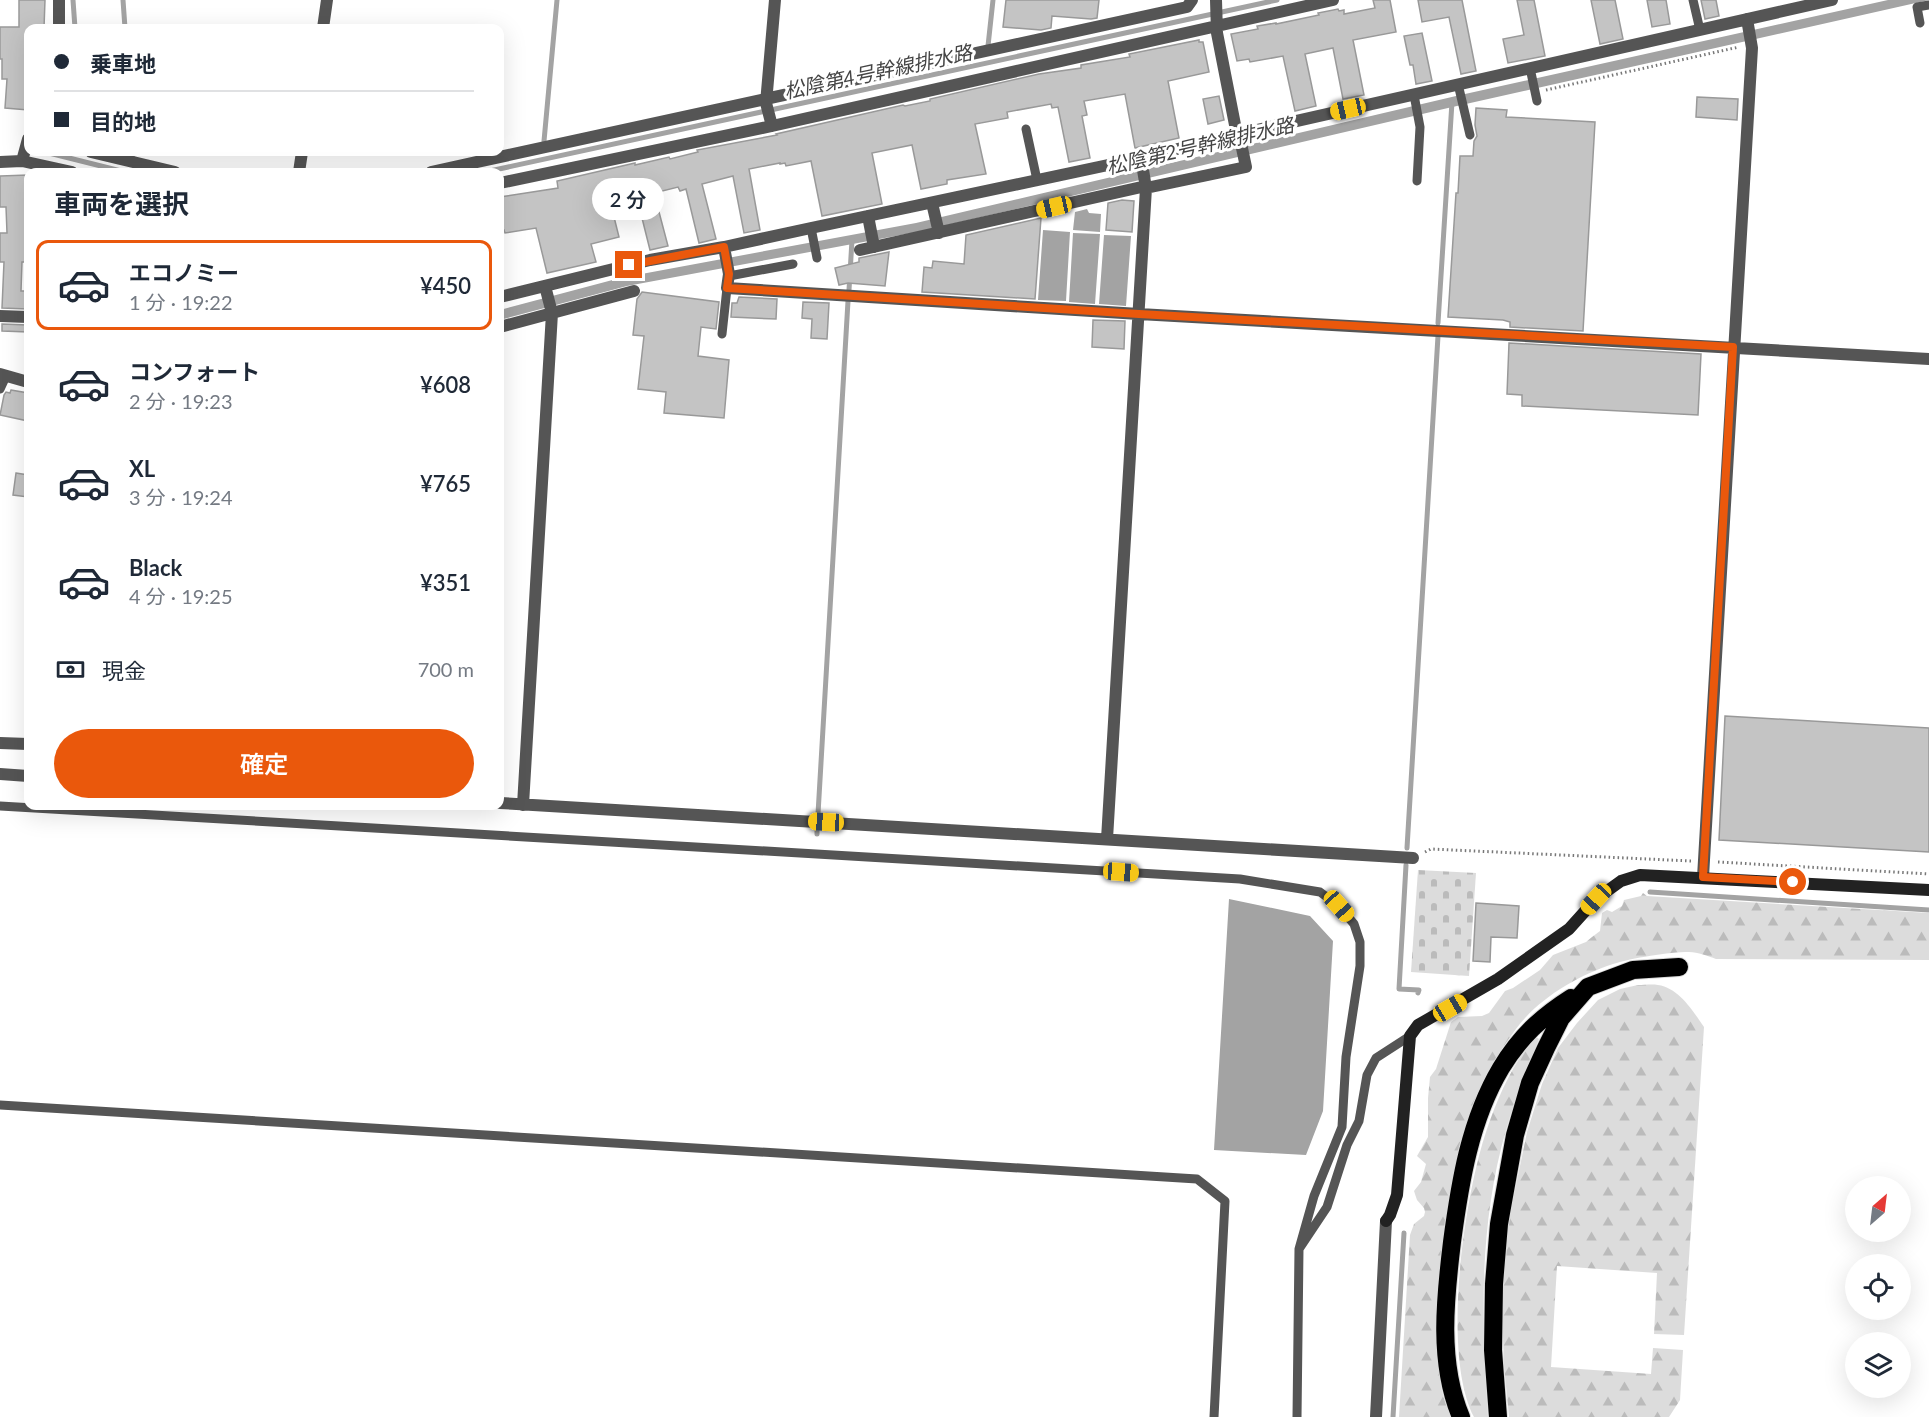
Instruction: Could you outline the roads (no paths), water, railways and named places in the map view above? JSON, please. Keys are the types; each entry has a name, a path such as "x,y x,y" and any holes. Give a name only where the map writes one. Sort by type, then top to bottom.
{"highway":[{"path":"1461,1417 1453,1398 1449,1374 1446,1317 1449,1267 1458,1197 1473,1131 1500,1069 1520,1039 1546,1014 1588,987 1634,970 1679,967"},
{"path":"1498,1417 1493,1339 1494,1284 1499,1224 1515,1135 1530,1083 1545,1048 1561,1018 1588,987"}],"street":[{"path":"59,0 59,24"},
{"path":"324,24 327,0"},
{"path":"771,124 766,101 775,0"},
{"path":"450,168 766,101 1187,7 1192,0"},
{"path":"504,182 1333,0"},
{"path":"504,296 546,289 650,260 725,250 869,221 1037,180 1142,160 1414,96 1459,88 1700,30 1748,22 1833,0"},
{"path":"860,250 1146,186 1246,167 1216,25 1216,2"},
{"path":"1703,877 1751,43 1748,22"},
{"path":"22,161 24,154"},
{"path":"107,156 159,168"},
{"path":"1107,839 1146,186 1142,160"},
{"path":"0,162 22,161 54,168"},
{"path":"932,206 938,232"},
{"path":"869,221 874,247"},
{"path":"725,250 728,279 1139,314 1929,359"},
{"path":"523,805 552,311 546,289"},
{"path":"504,326 552,311 634,291"},
{"path":"0,316 24,317"},
{"path":"3,375 24,381"},
{"path":"0,743 24,744"},
{"path":"0,774 24,776"},
{"path":"504,803 1413,858"},
{"path":"1376,1417 1386,1221 1397,1195 1410,1036 1418,1025 1498,979 1569,929 1596,899 1621,881 1640,875 1929,890"}],"lane":[{"path":"1693,0 1700,30"},
{"path":"1920,23 1917,7 1922,4"},
{"path":"1531,70 1536,95"},
{"path":"1459,88 1470,135"},
{"path":"1414,96 1420,127 1417,181"},
{"path":"1026,129 1037,180"},
{"path":"812,232 816,257"},
{"path":"722,334 728,279 793,264"},
{"path":"0,389 3,375"},
{"path":"0,806 24,807"},
{"path":"68,810 1240,879 1320,892 1339,906 1354,924 1360,942 1360,966 1346,1057 1342,1127 1314,1196 1299,1249 1297,1417"},
{"path":"1299,1249 1327,1207 1347,1145 1359,1121 1367,1075 1376,1058 1410,1036"},
{"path":"0,1105 1197,1179 1225,1201 1214,1417"}],"waterway":[{"name":"松陰第4号幹線排水路","path":"73,0 75,24"},
{"path":"123,0 125,24"},
{"path":"544,141 557,0"},
{"path":"988,46 993,0"},
{"name":"松陰第4号幹線排水路","path":"503,168 1277,0"},
{"path":"1438,323 1452,102"},
{"name":"松陰第4号幹線排水路","path":"61,156 109,168"},
{"path":"849,290 852,240"},
{"path":"818,814 848,301"},
{"path":"1407,848 1438,336"},
{"path":"1406,865 1399,989 1419,990 1418,993"},
{"path":"1650,892 1929,910"},
{"path":"1393,1417 1404,1233"}],"water label":[{"name":"松陰第2号幹線排水路","path":"1200,146"}]}
